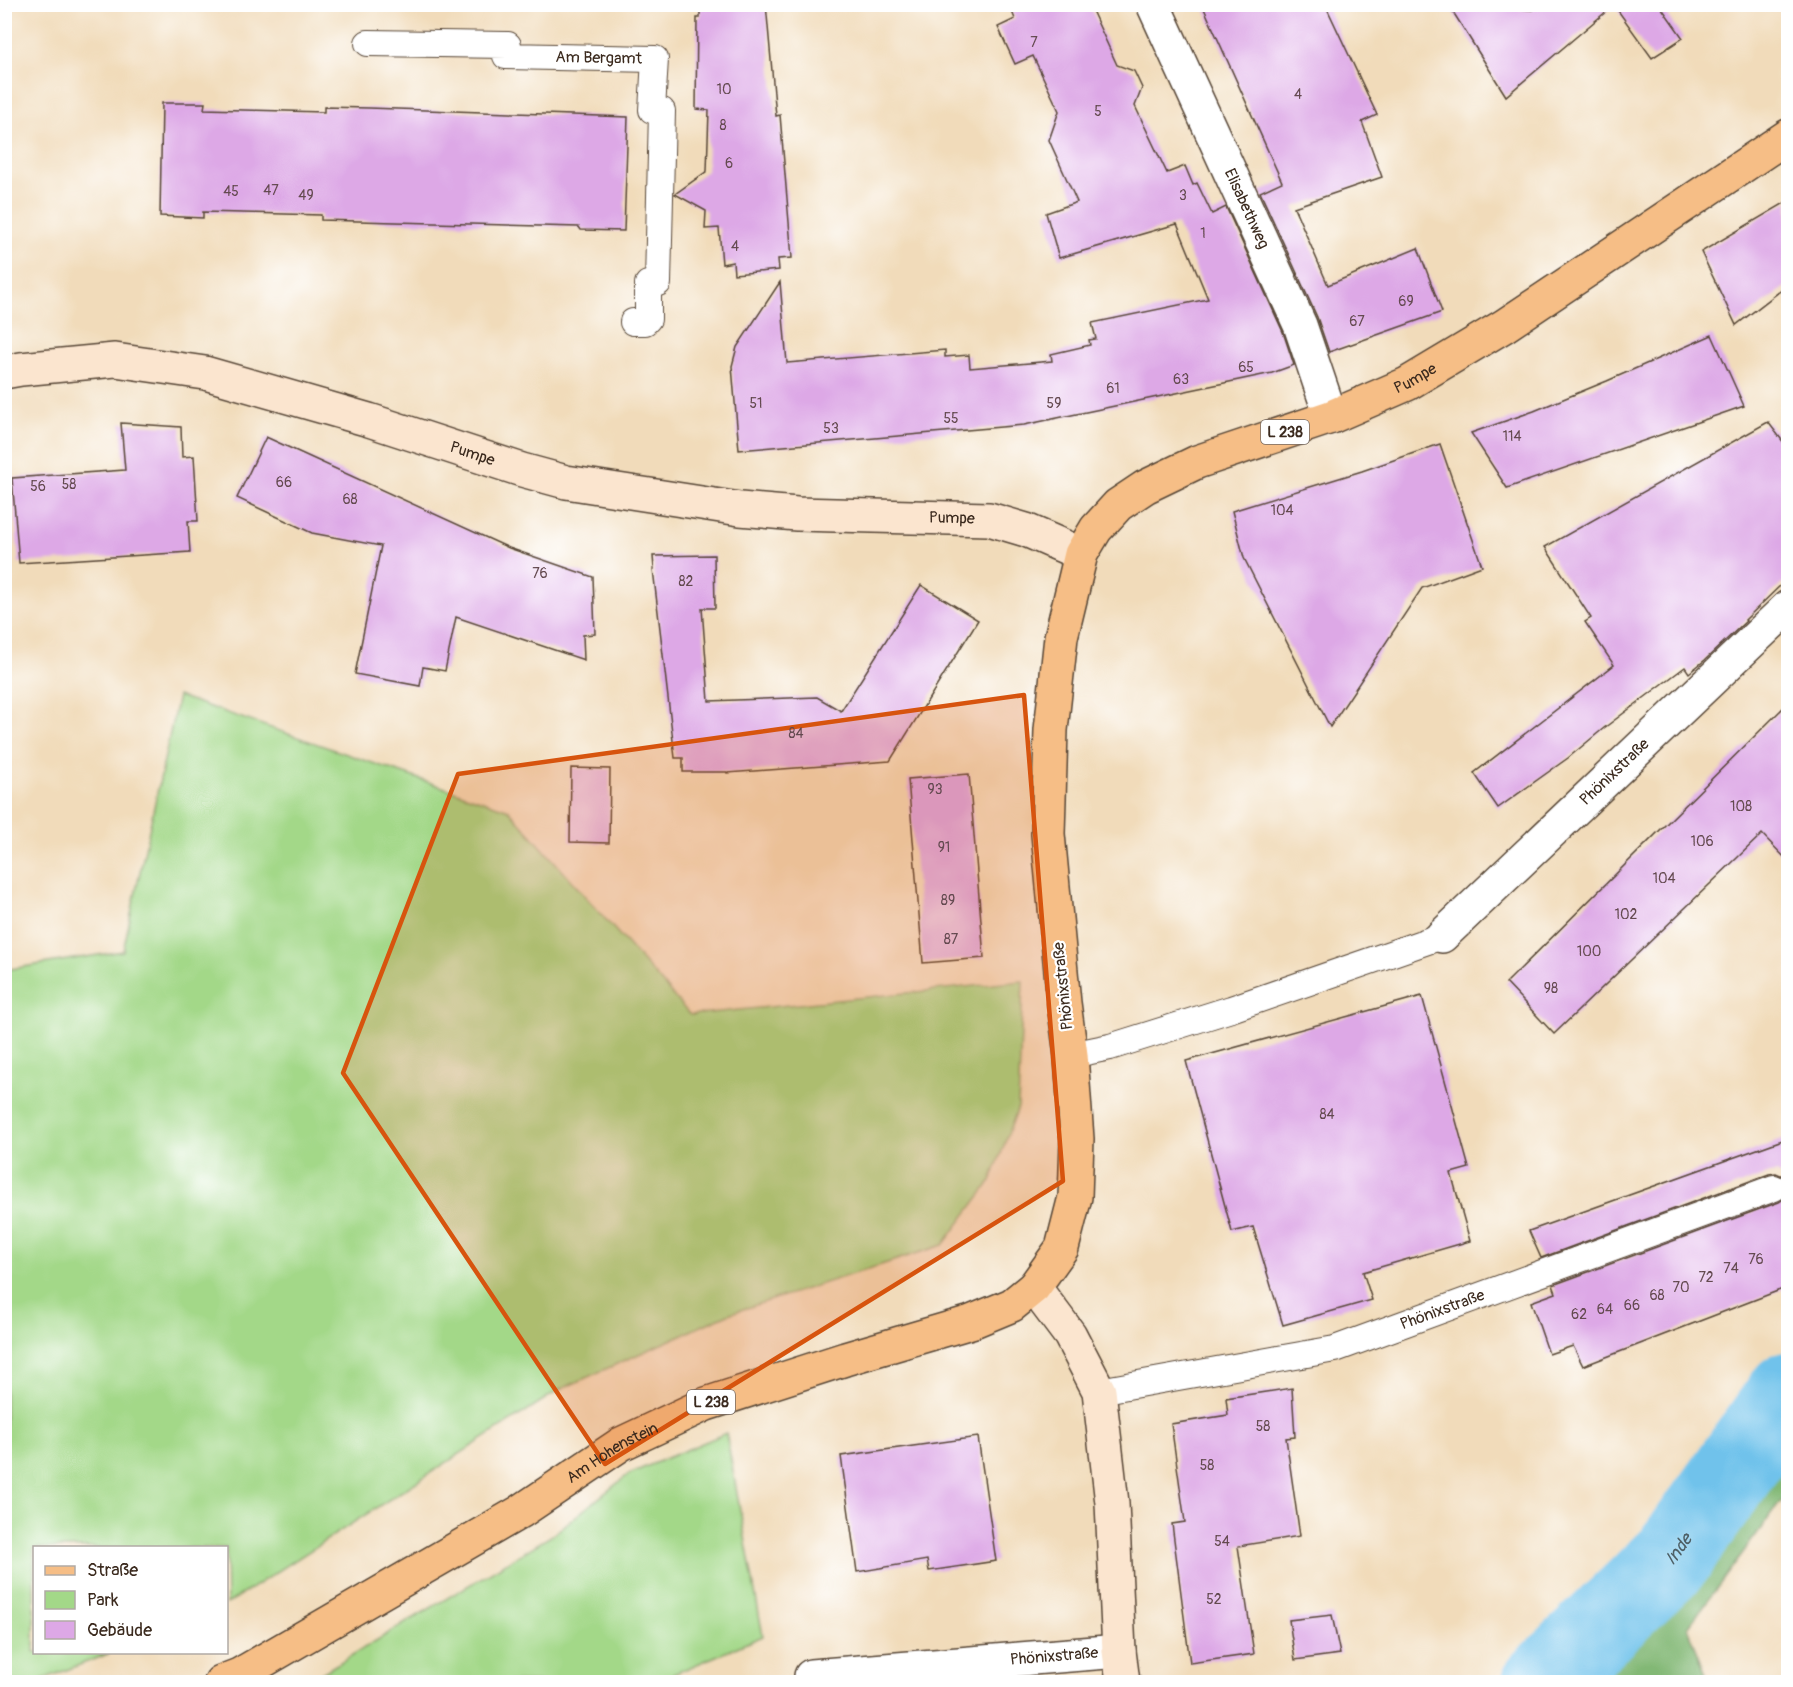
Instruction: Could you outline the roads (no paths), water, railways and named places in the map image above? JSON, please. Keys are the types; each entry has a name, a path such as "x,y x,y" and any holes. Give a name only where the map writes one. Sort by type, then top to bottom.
{"main road":[{"name":"Pumpe","path":"4,372 115,360 205,373 369,420 566,482 740,509 797,514 989,519 1026,530 1081,554 1096,529 1118,506 1145,487 1197,462 1331,417 1407,384 1504,326 1788,136"},
{"name":"Phönixstraße","path":"1081,554 1061,637 1057,667 1051,730 1048,834 1071,1054 1077,1139 1075,1197 1062,1248 1034,1287 1070,1335 1099,1391 1112,1503 1121,1667"},
{"name":"Am Hohenstein","path":"221,1683 239,1675 520,1512 621,1444 706,1404 845,1359 971,1322 1012,1305 1034,1287"}],"street":[{"name":"Elisabethweg","path":"1153,4 1300,325 1331,417"},
{"name":"Phönixstraße","path":"1442,936 1788,607"},
{"name":"Phönixstraße","path":"803,1679 1121,1667"}],"lane":[{"name":"Am Bergamt","path":"368,43 508,45 506,56 655,59 652,110 662,111 658,283 648,284 648,319 645,322 633,322"},
{"path":"1071,1054 1110,1047 1231,1009 1442,936"},
{"name":"Phönixstraße","path":"1099,1391 1335,1349 1774,1188"}],"waterway":[{"name":"Inde","path":"1543,1682 1673,1557 1788,1393"}]}
